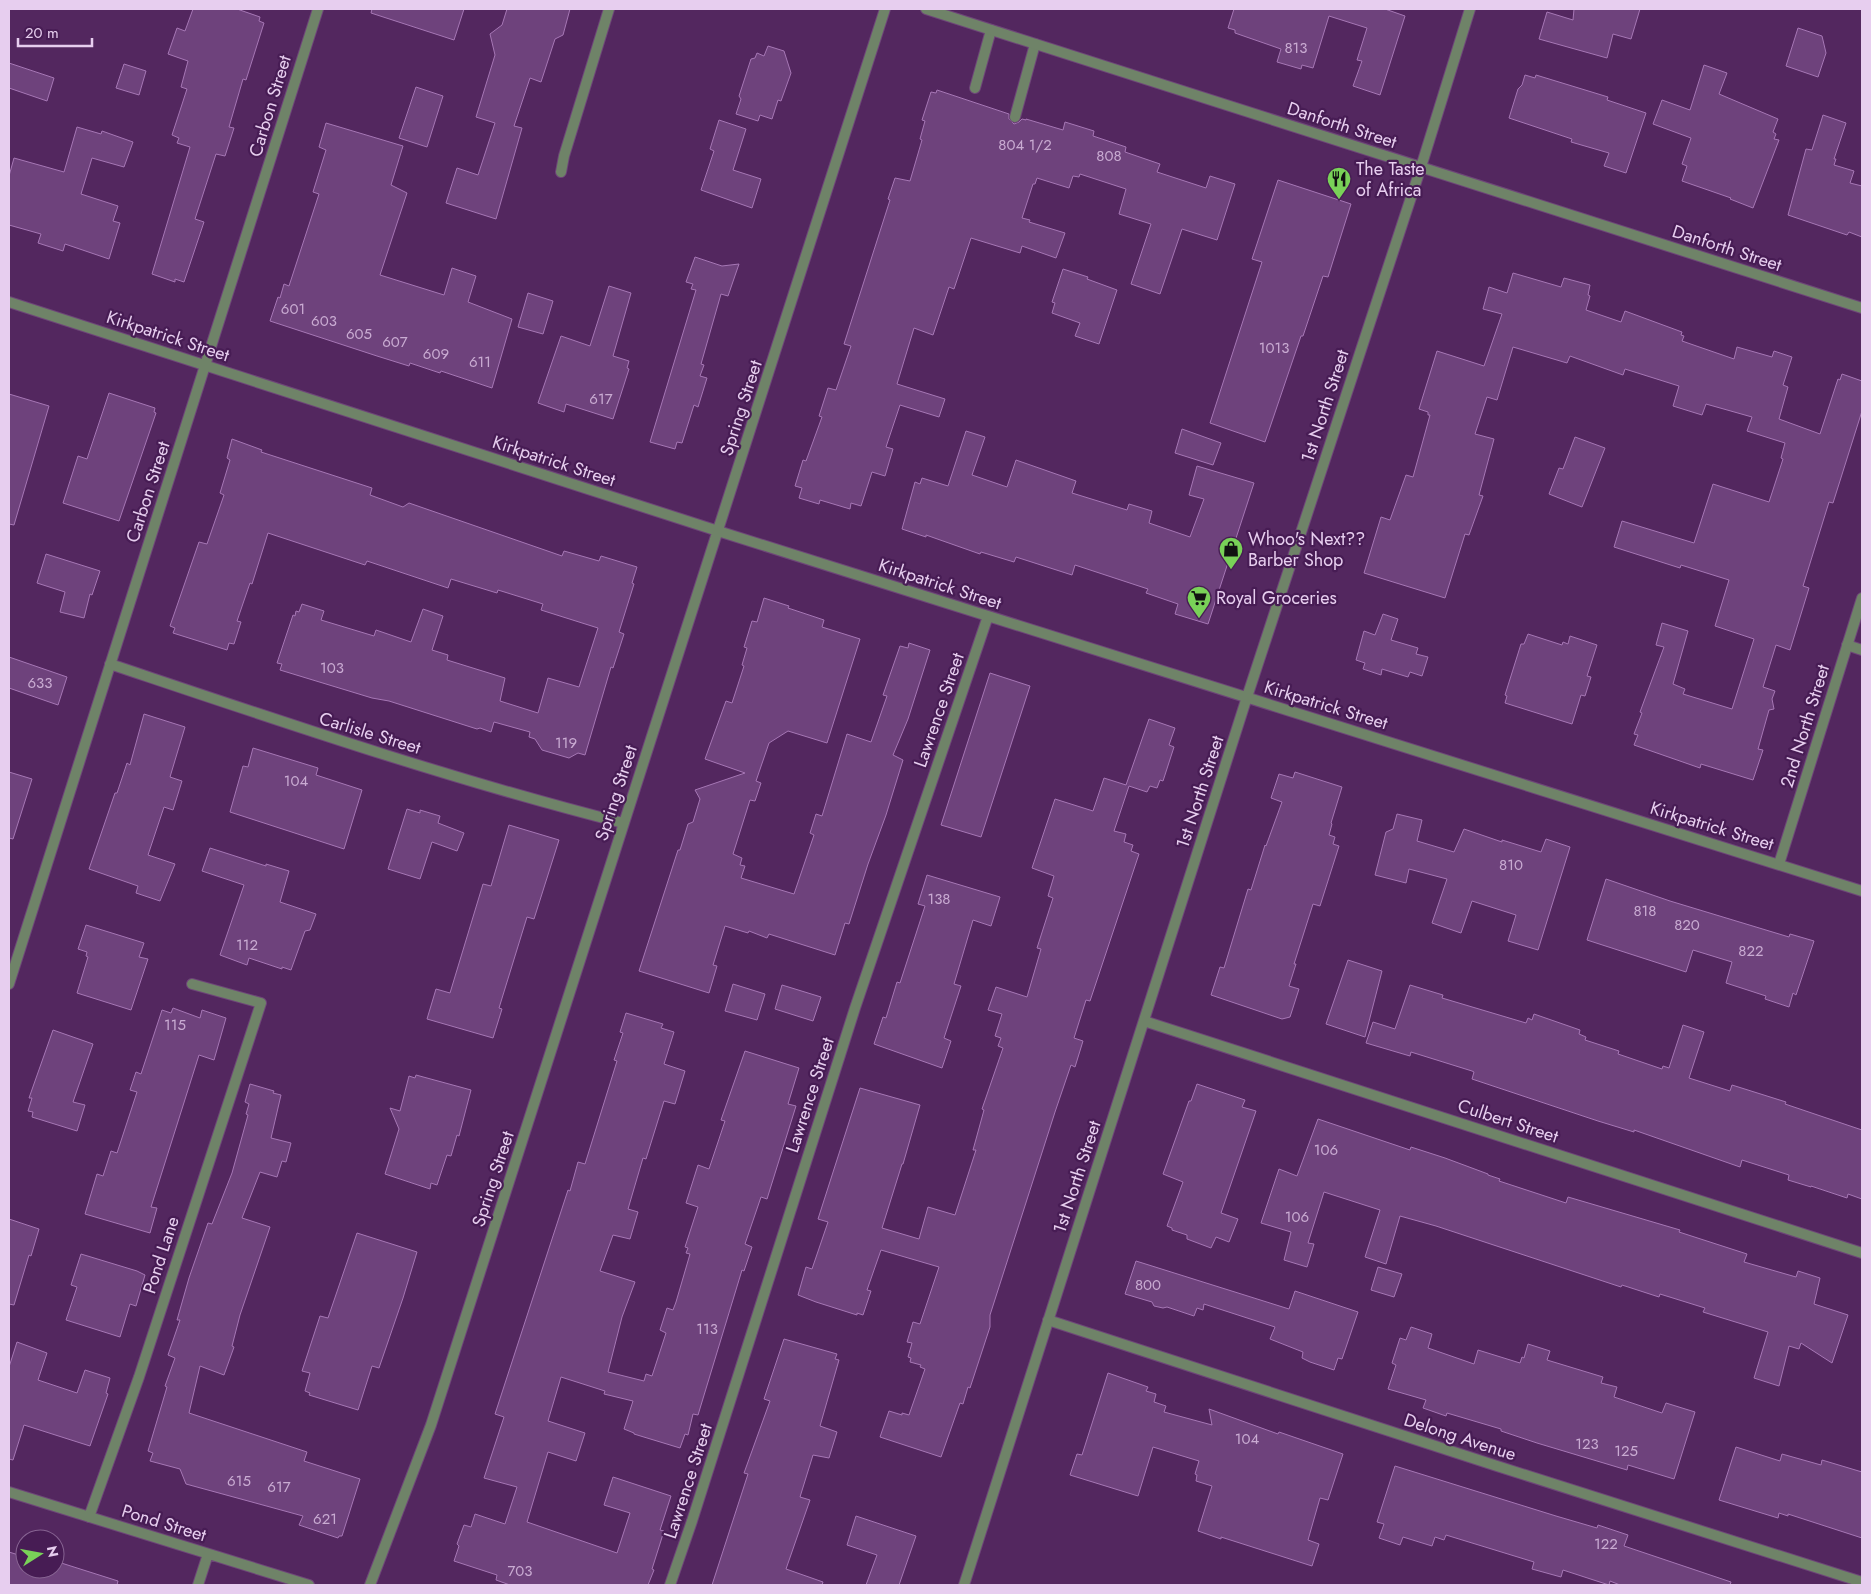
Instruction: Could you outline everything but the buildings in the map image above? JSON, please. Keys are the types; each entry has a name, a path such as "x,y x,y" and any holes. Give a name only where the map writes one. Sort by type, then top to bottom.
{"street":[{"name":"Carbon Street","path":"9,984 318,9"},
{"path":"561,172 564,156 609,9"},
{"name":"Spring Street","path":"370,1585 432,1425 623,823 885,9"},
{"name":"Danforth Street","path":"926,9 1862,308"},
{"name":"1st North Street","path":"964,1585 1247,697 1421,167 1470,9"},
{"path":"975,88 991,30"},
{"path":"1015,117 1035,44"},
{"name":"Kirkpatrick Street","path":"9,302 718,531 1862,891"},
{"name":"2nd North Street","path":"1778,864 1862,598"},
{"name":"Lawrence Street","path":"670,1585 695,1512 855,1008 988,616"},
{"path":"1847,645 1862,650"},
{"name":"Carlisle Street","path":"110,664 340,742 545,803 623,823"},
{"name":"Pond Lane","path":"89,1517 139,1377 261,1003 192,984"},
{"name":"Culbert Street","path":"1144,1021 1862,1253"},
{"name":"Delong Avenue","path":"1048,1320 1862,1582"},
{"name":"Pond Street","path":"9,1492 309,1585"},
{"path":"198,1585 208,1554"}],"place":[{"name":"The Taste of Africa","path":"1339,200"},
{"name":"Whoo's Next?? Barber Shop","path":"1231,570"},
{"name":"Royal Groceries","path":"1199,619"}]}
